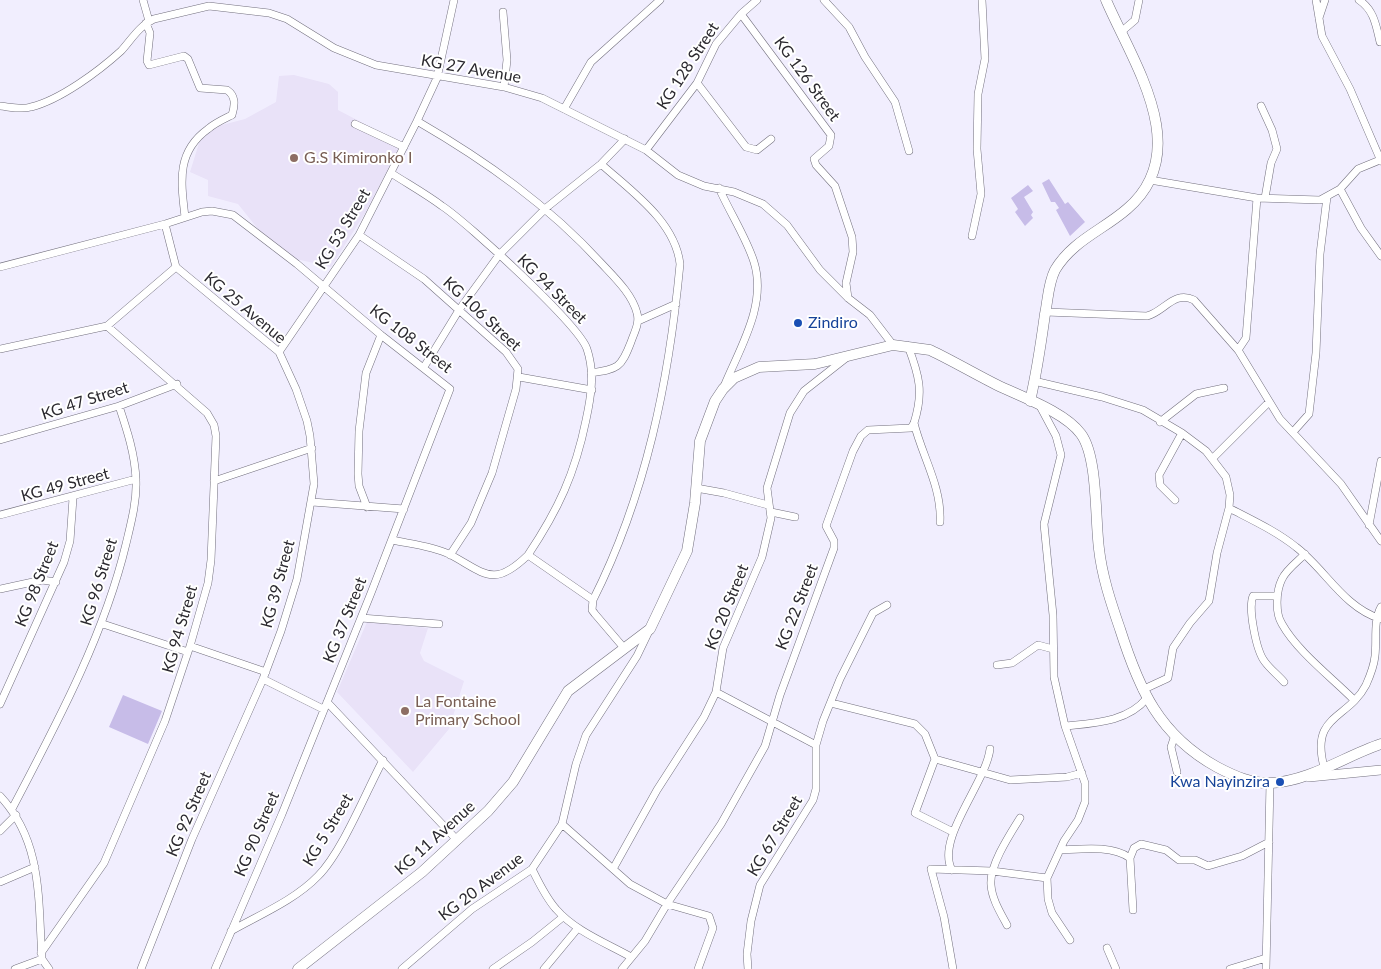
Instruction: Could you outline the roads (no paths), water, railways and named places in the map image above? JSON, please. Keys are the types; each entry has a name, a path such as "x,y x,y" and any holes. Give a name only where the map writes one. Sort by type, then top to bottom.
{"main road":[{"path":"1030,401 1051,280 1056,269 1082,240 1127,209 1141,195 1150,180 1158,155 1159,138 1156,119 1148,93 1106,0"},
{"path":"650,629 687,551 696,488 700,441 715,401 723,389 734,378 759,367 815,364 847,358 893,345 908,346 930,350 1072,424 1089,448 1100,557 1116,619 1144,694 1154,710 1188,748 1224,771 1246,780 1270,783 1291,780 1381,744"},
{"name":"KG 11 Avenue","path":"298,969 422,872 488,811 512,782 561,700 574,686 650,629"}],"street":[{"path":"143,0 150,33 147,61 149,64 184,56 188,59 200,88 227,90 234,98 232,115 209,128 196,139 186,152 182,180 185,217"},
{"path":"202,0 209,6"},
{"name":"KG 53 Street","path":"279,352 359,234 404,147 437,78 454,0"},
{"name":"KG 128 Street","path":"646,150 697,83 716,44 741,14 757,0"},
{"path":"824,0 849,27 865,57 892,96 901,118 909,151"},
{"path":"972,236 981,194 977,150 978,94 985,59 982,0"},
{"path":"1121,32 1135,20 1139,0"},
{"path":"1150,180 1257,198 1320,200 1328,198 1340,189 1358,169 1381,160 1350,89 1322,36 1316,0"},
{"path":"1318,20 1325,0"},
{"path":"1359,0 1367,5 1376,24 1380,42"},
{"path":"564,109 591,62 656,1"},
{"name":"KG 27 Avenue","path":"0,106 23,108 49,101 100,67 120,51 147,22 184,10 209,6 244,8 278,15 355,58 437,78 504,88 534,95 646,150 678,175 704,186 719,188 753,199 771,211 786,225 820,270 848,298 870,315 893,345"},
{"path":"503,12 506,60 504,88"},
{"name":"KG 126 Street","path":"741,14 831,135 829,146 814,159 816,165 834,186 852,237 852,252 846,283 848,298"},
{"path":"1376,24 1381,15"},
{"path":"697,83 746,147 757,150 771,140"},
{"path":"1261,106 1272,130 1277,149 1271,163 1265,198"},
{"path":"416,121 491,166 546,208 610,272 628,294 637,313 638,321 624,360 619,367 591,373"},
{"path":"355,124 404,147"},
{"path":"424,367 458,310 499,255 546,208 601,164 624,139"},
{"path":"601,164 660,220 679,252 680,264 667,370 639,492 622,538 593,600 592,610 624,648"},
{"name":"KG 94 Street","path":"391,173 444,206 499,255 567,320 582,339 589,356 592,390 580,453 572,477 545,530 528,555"},
{"path":"719,188 751,256 758,287 754,312 723,389"},
{"path":"1340,189 1361,228 1381,256"},
{"path":"1238,350 1246,338 1257,198"},
{"path":"1293,432 1309,414 1316,353 1320,254 1328,198"},
{"name":"KG 108 Street","path":"165,224 212,211 233,215 324,286 381,335 450,389 404,509"},
{"path":"0,267 165,224 176,267 107,326 0,350"},
{"name":"KG 106 Street","path":"359,234 424,279 506,352 518,369 519,377 507,425 483,497 471,523 450,555"},
{"name":"KG 25 Avenue","path":"176,267 279,352 304,410 312,448 314,475 312,502"},
{"path":"1046,312 1148,316 1155,314 1174,299 1190,298 1238,350 1280,419 1341,484 1381,541"},
{"path":"638,321 676,304"},
{"name":"KG 94 Street","path":"42,956 104,863 165,721 208,583 211,560 216,436 214,425 207,413 177,384 107,326"},
{"path":"368,507 359,486 359,431 366,373 381,335"},
{"path":"908,346 918,372 921,392 914,423 936,486 941,506 940,522"},
{"name":"KG 20 Street","path":"613,869 657,790 704,716 716,692 723,648 760,564 770,526 767,488 790,413 804,391 847,358"},
{"path":"519,377 592,390"},
{"path":"1034,381 1143,410 1160,422 1182,433 1213,458 1226,477 1230,495 1229,508 1217,553 1209,602 1190,623 1174,648 1168,678 1144,694 1137,710 1093,723 1065,726"},
{"name":"KG 47 Street","path":"0,440 119,406 177,384"},
{"path":"1160,422 1196,394 1224,388"},
{"path":"1213,458 1268,402"},
{"name":"KG 96 Street","path":"0,831 14,812 102,624 130,527 136,480 132,448 119,406"},
{"path":"1040,406 1056,436 1061,454 1044,524 1053,615 1054,677 1065,726 1085,783 1085,802 1078,820 1060,850 1047,878 1048,899 1052,913 1070,940"},
{"name":"KG 22 Street","path":"622,969 645,941 667,904 721,824 762,752 785,679 834,548 834,541 826,526 857,442 868,430 903,430 911,428 914,423"},
{"path":"1175,500 1160,484 1159,475 1182,433"},
{"path":"214,481 312,448"},
{"path":"1369,525 1381,461"},
{"name":"KG 49 Street","path":"0,515 73,498 136,480"},
{"path":"696,488 724,493 795,517"},
{"name":"KG 98 Street","path":"0,704 56,582 70,541 73,498"},
{"path":"312,502 404,509 392,540 427,547 450,555 481,573 490,575 508,572 528,555 593,600"},
{"name":"KG 39 Street","path":"266,672 290,604 312,502"},
{"path":"1229,508 1272,530 1305,554 1347,599 1379,619"},
{"name":"KG 37 Street","path":"325,706 392,540"},
{"path":"1305,554 1282,578 1277,596 1281,623 1297,644 1354,699"},
{"path":"0,589 42,580 56,582"},
{"path":"1277,596 1253,596 1252,608 1255,638 1260,654 1284,682"},
{"name":"KG 67 Street","path":"748,969 747,954 751,921 760,885 813,800 816,789 816,745 823,721 832,703 840,679 873,612 887,605"},
{"path":"1324,767 1320,746 1322,738 1334,716 1364,688 1378,657 1381,607"},
{"path":"361,618 439,624"},
{"path":"102,624 266,672"},
{"name":"KG 20 Avenue","path":"402,969 460,919 532,869 562,824 576,764 586,735 638,656 650,629"},
{"path":"997,665 1012,663 1038,645 1053,649"},
{"name":"KG 92 Street","path":"141,969 192,840 266,672"},
{"path":"263,680 325,706 383,760 457,840"},
{"path":"716,692 772,724 816,745"},
{"path":"832,703 915,724 926,734 934,759 915,813 953,832"},
{"name":"KG 90 Street","path":"215,969 282,814 325,706"},
{"path":"1175,735 1171,747 1177,772"},
{"path":"952,870 947,862 949,840 983,772 990,749"},
{"path":"934,759 1010,780 1020,781 1067,777 1082,773"},
{"name":"KG 5 Street","path":"231,931 289,898 317,877 339,843 383,760"},
{"path":"1291,780 1381,770"},
{"path":"1266,969 1270,783"},
{"path":"0,796 14,812 30,844 35,867 42,956 49,969"},
{"path":"1007,925 992,894 992,872 1020,818"},
{"path":"562,824 630,884 667,904 692,910 709,916 712,919 713,928 698,969"},
{"path":"1133,910 1130,858 1134,848 1141,844 1166,850 1179,860 1195,860 1211,866 1242,856 1269,842"},
{"path":"1060,850 1108,850 1122,853 1130,858"},
{"path":"0,882 35,867"},
{"path":"953,969 944,917 930,871 935,868 1047,878"},
{"path":"532,869 549,900 563,917 578,928 631,957"},
{"path":"493,969 532,942 563,917"},
{"path":"544,969 578,928"},
{"path":"1107,948 1116,969"},
{"path":"15,969 42,956"},
{"path":"1230,969 1266,958"}],"place":[{"name":"G.S Kimironko I","path":"294,158"},
{"name":"Zindiro","path":"798,323"},
{"name":"La Fontaine Primary School","path":"405,711"},
{"name":"Kwa Nayinzira","path":"1280,782"}]}
